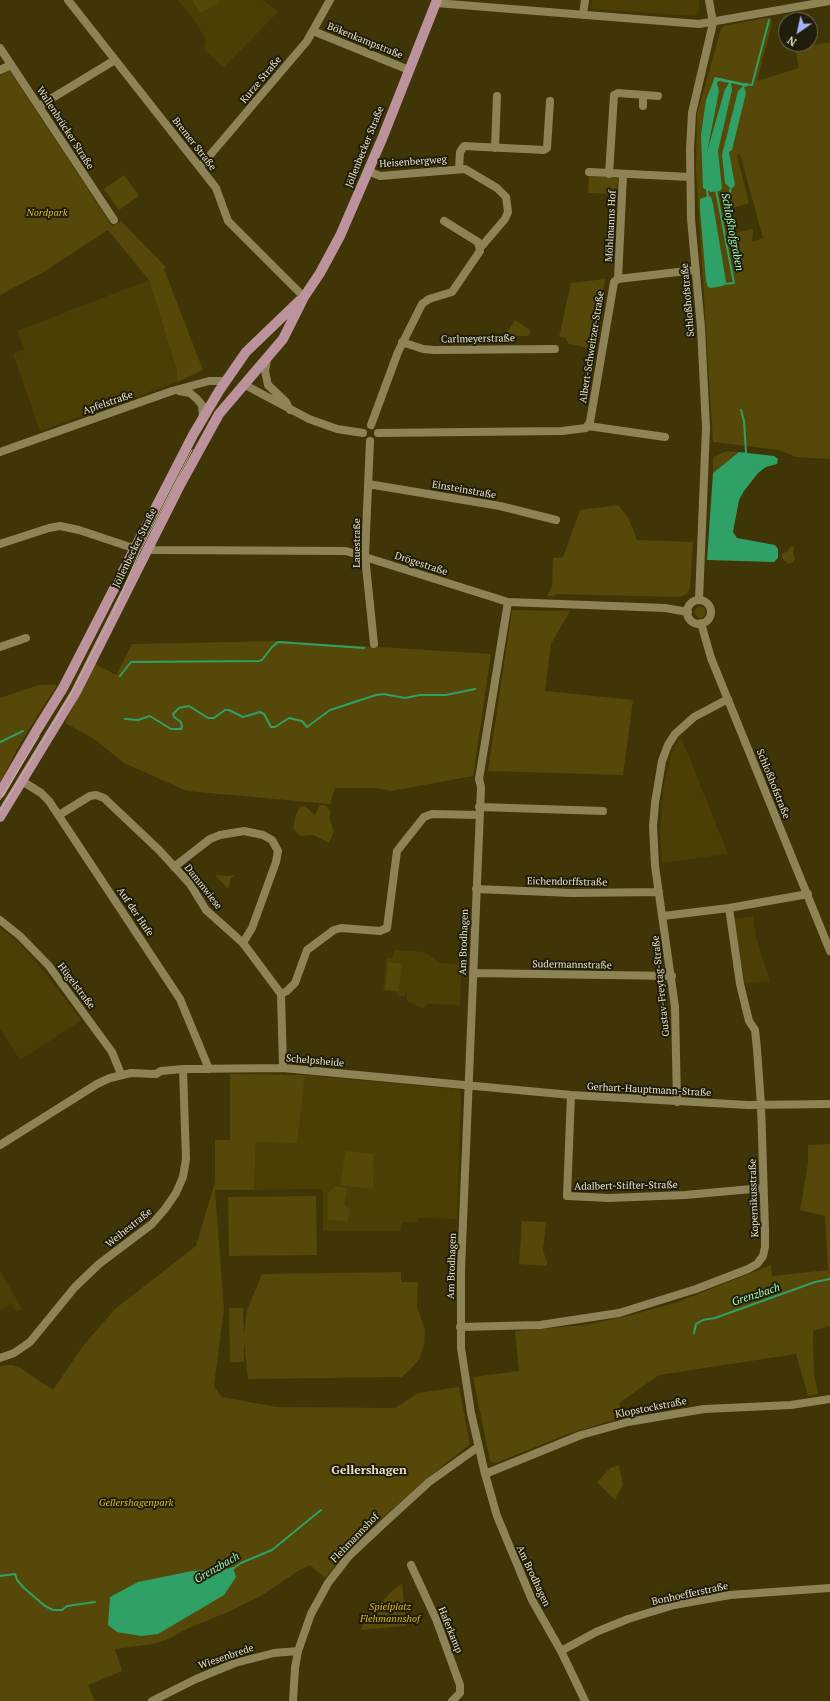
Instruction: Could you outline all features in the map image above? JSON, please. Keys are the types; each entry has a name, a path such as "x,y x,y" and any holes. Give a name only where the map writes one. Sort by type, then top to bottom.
{"main road":[{"name":"Jöllenbecker Straße","path":"0,817 76,692 148,548 215,421 225,406 245,385 282,340 304,297 320,273 340,236 437,2"},
{"name":"Jöllenbecker Straße","path":"0,793 63,688 203,418 225,381 253,346 304,297"},
{"path":"225,381 245,385"}],"street":[{"name":"Bremer Straße","path":"68,0 216,188 228,221 304,297"},
{"name":"Kurze Straße","path":"200,166 307,41 314,31 330,0"},
{"path":"584,0 584,15"},
{"name":"Schloßhofstraße","path":"699,600 706,445 701,328 695,270 690,177 692,117 713,22 709,0"},
{"path":"437,2 692,24 713,22 830,1"},
{"name":"Bökenkampstraße","path":"314,31 410,70"},
{"name":"Wallenbrücker Straße","path":"0,48 114,220"},
{"path":"39,106 115,60"},
{"path":"0,70 11,64"},
{"path":"609,174 612,98 618,93 658,96"},
{"path":"643,95 643,106"},
{"path":"495,148 497,96"},
{"name":"Heisenbergweg","path":"459,169 460,152 462,147 544,150 547,148 550,101"},
{"name":"Heisenbergweg","path":"368,171 380,176 459,169 468,170 503,192 508,201 508,212 505,219 481,247"},
{"path":"589,172 690,177"},
{"name":"Möhlmanns Hof","path":"618,279 623,174"},
{"path":"363,433 366,428 371,426 402,342 422,304 429,299 452,292 477,256 481,247 478,242 444,221"},
{"path":"618,279 695,270"},
{"name":"Albert-Schweitzer-Straße","path":"588,426 613,284 618,279"},
{"name":"Carlmeyerstraße","path":"402,342 423,349 434,350 555,349"},
{"path":"267,359 265,371 268,386 286,402 290,410"},
{"name":"Apfelstraße","path":"0,452 172,391 209,381 225,381"},
{"path":"245,385 290,410 325,425 353,433 363,433"},
{"path":"172,391 190,392 202,405 203,418"},
{"path":"363,433 365,438 370,441 376,439 378,433 376,428 371,426"},
{"path":"378,433 580,430 588,426 665,436"},
{"name":"Lauestraße","path":"370,441 365,556 374,644"},
{"name":"Einsteinstraße","path":"368,484 485,503 556,520"},
{"name":"Jöllenbecker Straße","path":"0,544 49,528 60,526 79,530 136,549"},
{"name":"Drögestraße","path":"148,548 160,550 346,550 508,602 664,608 688,612"},
{"path":"699,600 707,603 711,611 709,619 701,623 693,621 688,612 690,605 699,600"},
{"name":"Am Brodhagen","path":"508,602 480,771 460,1327 467,1389 478,1447 484,1474 497,1516 512,1555 539,1613 561,1651 585,1701"},
{"name":"Schloßhofstraße","path":"701,623 709,652 830,951"},
{"path":"0,647 26,638"},
{"name":"Gustav-Freytag-Straße","path":"676,1102 676,1024 672,976 655,866 653,826 658,780 668,745 675,734 694,717 728,699"},
{"name":"Auf der Hufe","path":"22,781 46,797 180,999 209,1069"},
{"name":"Dammwiese","path":"59,815 90,796 100,797 155,846 174,866 190,884 206,910 243,943 281,994"},
{"path":"283,1068 281,994 287,991 295,983 307,950 334,930 341,928 380,931 387,928 397,851 424,817 432,814 479,811 603,811"},
{"path":"174,866 210,839 220,835 244,831 263,835 272,840 278,851 276,862 252,928 243,943"},
{"name":"Eichendorffstraße","path":"476,889 572,893 659,892"},
{"path":"663,916 729,908 808,894"},
{"name":"Kopernikusstraße","path":"460,1327 540,1325 618,1313 696,1289 748,1269 760,1262 765,1247 762,1105 756,1035 749,1021 741,990 729,908"},
{"name":"Hügelstraße","path":"0,920 25,941 49,966 112,1052 121,1074"},
{"name":"Sudermannstraße","path":"473,973 672,976"},
{"name":"Schelpsheide","path":"0,1145 97,1084 121,1074 142,1072 145,1069 156,1069 160,1071 183,1069 283,1068 468,1085"},
{"name":"Weihestraße","path":"0,1358 14,1353 30,1342 75,1287 99,1264 152,1224 165,1210 176,1193 183,1178 186,1159 183,1069"},
{"name":"Gerhart-Hauptmann-Straße","path":"468,1085 571,1095 676,1102 762,1105 830,1104"},
{"name":"Adalbert-Stifter-Straße","path":"571,1095 567,1196 609,1198 685,1195 763,1188"},
{"name":"Klopstockstraße","path":"484,1474 581,1435 628,1422 704,1409 772,1406 830,1399"},
{"name":"Flehmannshof","path":"293,1701 295,1668 298,1651 307,1625 323,1591 349,1556 429,1482 478,1447"},
{"name":"Haferkamp","path":"411,1565 436,1619 460,1685 460,1692 452,1701"},
{"name":"Bonhoefferstraße","path":"561,1651 596,1632 628,1619 674,1605 719,1596 830,1588"},
{"name":"Wiesenbrede","path":"152,1701 163,1698 235,1663 267,1655 298,1651"}],"shaded area":[{"path":"177,0 263,0 278,12 223,68 204,49 206,40 192,17"},
{"path":"592,0 699,0 699,10 697,14 693,16 591,9"},
{"path":"715,77 748,84 748,86 744,87 746,93 732,150 729,152 735,185 733,188 729,187 725,183 722,155 738,91 743,86 731,83 732,90 718,151 722,188 720,191 711,192 703,188 701,135 706,100","holes":["719,81 729,83 725,89 707,152 719,91 717,83"]},
{"path":"708,196 711,197 713,204 726,282 723,286 711,288 708,287 706,281 700,209 700,199"},
{"path":"149,280 177,371 177,382 40,431 13,354 24,349 17,331"},
{"path":"739,452 774,456 778,459 777,464 766,467 758,473 744,491 739,500 733,532 737,538 775,545 778,549 778,558 774,562 707,560 713,473"},
{"path":"681,737 728,854 662,863 660,836 663,789 671,755"},
{"path":"753,916 756,937 770,981 745,984 734,919"},
{"path":"0,928 20,944 42,969 82,1020 20,1060 0,1029"},
{"path":"394,950 425,952 440,963 462,964 460,1005 427,1004 423,1009 407,1001 407,993 405,993 405,996 398,996 396,992 383,990 386,958 393,958"},
{"path":"305,1075 456,1089 460,1091 457,1219 419,1218 418,1222 402,1222 401,1231 323,1231 323,1189 254,1190 256,1142 300,1110"},
{"path":"0,1270 22,1309 17,1312 11,1304 0,1311"},
{"path":"233,1567 236,1577 224,1595 158,1634 141,1636 117,1632 108,1625 110,1597 138,1582 192,1571 227,1569"}],"green space":[{"path":"192,0 219,0 220,2 200,13"},
{"path":"771,17 772,24 757,81 799,68 796,52 818,52 818,44 830,42 830,459 796,457 779,450 713,442 696,169 697,114 721,29 724,26","holes":["740,154 763,238 752,242 753,229 735,233 729,209 749,203 737,155"]},
{"name":"Nordpark","path":"9,70 112,226 121,221 166,267 164,269 203,370 177,382 177,371 149,280 108,230 42,273 0,295 0,75"},
{"path":"124,175 139,196 119,210 104,189"},
{"path":"589,176 618,178 617,194 588,193"},
{"path":"605,279 594,349 568,344 566,338 559,337 571,283"},
{"path":"515,320 531,331 528,336 504,336"},
{"path":"727,451 739,452 713,473 713,457"},
{"path":"618,505 628,517 637,540 693,542 690,587 687,594 680,597 556,594 555,596 547,596 552,586 553,558 563,557 580,510"},
{"path":"791,546 794,547 793,554 795,559 793,562 788,564 782,558 782,554 788,551"},
{"path":"698,607 702,607 704,608 704,616 698,617 695,614 695,610"},
{"path":"512,610 570,611 551,644 545,691 633,700 623,775 488,771"},
{"path":"282,641 491,654 473,776 391,791 376,788 335,788 330,804 187,791 124,763 94,739 65,723 94,663 116,675 132,644"},
{"path":"39,685 57,685 21,742 0,783 0,698"},
{"path":"320,805 326,806 330,810 330,820 334,832 329,843 313,835 300,836 293,828 296,814 300,807 305,806 315,815"},
{"path":"215,875 235,875 231,878 228,889"},
{"path":"388,962 402,964 399,991 385,990"},
{"name":"Gellershagenpark","path":"230,1074 305,1075 297,1143 256,1142 254,1190 215,1190 224,1309 214,1386 222,1397 277,1407 395,1408 418,1393 459,1387 470,1444 424,1481 351,1546 325,1578 310,1565 298,1571 261,1596 168,1639 153,1644 115,1649 122,1671 88,1685 95,1701 0,1701 0,1366 11,1365 19,1367 53,1390 83,1346 115,1309 196,1246 215,1182 215,1140 230,1140"},
{"path":"830,1144 830,1326 813,1331 814,1373 818,1394 808,1396 796,1354 659,1375 619,1403 623,1417 568,1434 496,1463 490,1461 473,1377 519,1371 515,1331 586,1325 632,1315 678,1302 771,1265 772,1276 828,1270 825,1216 800,1210 808,1163 808,1145"},
{"path":"346,1151 374,1154 373,1189 340,1185"},
{"path":"336,1186 348,1188 344,1205 350,1210 348,1221 328,1220 327,1194"},
{"path":"316,1196 317,1255 229,1256 228,1197"},
{"path":"522,1221 546,1222 543,1251 547,1261 547,1266 519,1264"},
{"path":"401,1272 401,1282 418,1282 417,1307 425,1329 424,1345 420,1358 402,1377 248,1379 244,1342 244,1362 230,1362 229,1308 243,1308 244,1334 247,1310 262,1274"},
{"path":"619,1465 623,1485 615,1500 597,1482 610,1468"},
{"name":"Spielplatz Flehmannshof","path":"402,1583 406,1626 361,1630 365,1620 388,1595"}],"waterway":[{"path":"745,84 752,85 769,20"},
{"name":"Schloßhofgraben","path":"728,219 728,203 731,186"},
{"name":"Schloßhofgraben","path":"707,189 708,198"},
{"name":"Schloßhofgraben","path":"716,190 734,283 724,284"},
{"name":"Schloßhofgraben","path":"741,410 744,421 746,453"},
{"path":"120,676 131,662 259,661 262,660 278,642 364,648"},
{"path":"125,719 138,720 150,716 171,729 181,729 181,722 174,717 173,714 179,708 189,706 208,718 214,718 225,710 229,710 243,717 260,712 264,714 271,727 275,727 289,718 302,721 307,727 330,710 376,695 384,694 405,698 420,695 446,695 475,689"},
{"path":"0,742 23,731"},
{"name":"Grenzbach","path":"694,1333 696,1324 703,1320 715,1318 815,1282 830,1279"},
{"name":"Grenzbach","path":"231,1570 241,1563 272,1550 321,1510"},
{"name":"Grenzbach","path":"0,1576 15,1574 17,1580 24,1588 45,1606 53,1610 62,1610 67,1606 95,1602"}],"tram line":[{"path":"0,811 68,699 111,617 139,553 192,450"},
{"path":"0,800 39,736"}],"district":[{"name":"Gellershagen","path":"369,1471"}]}
